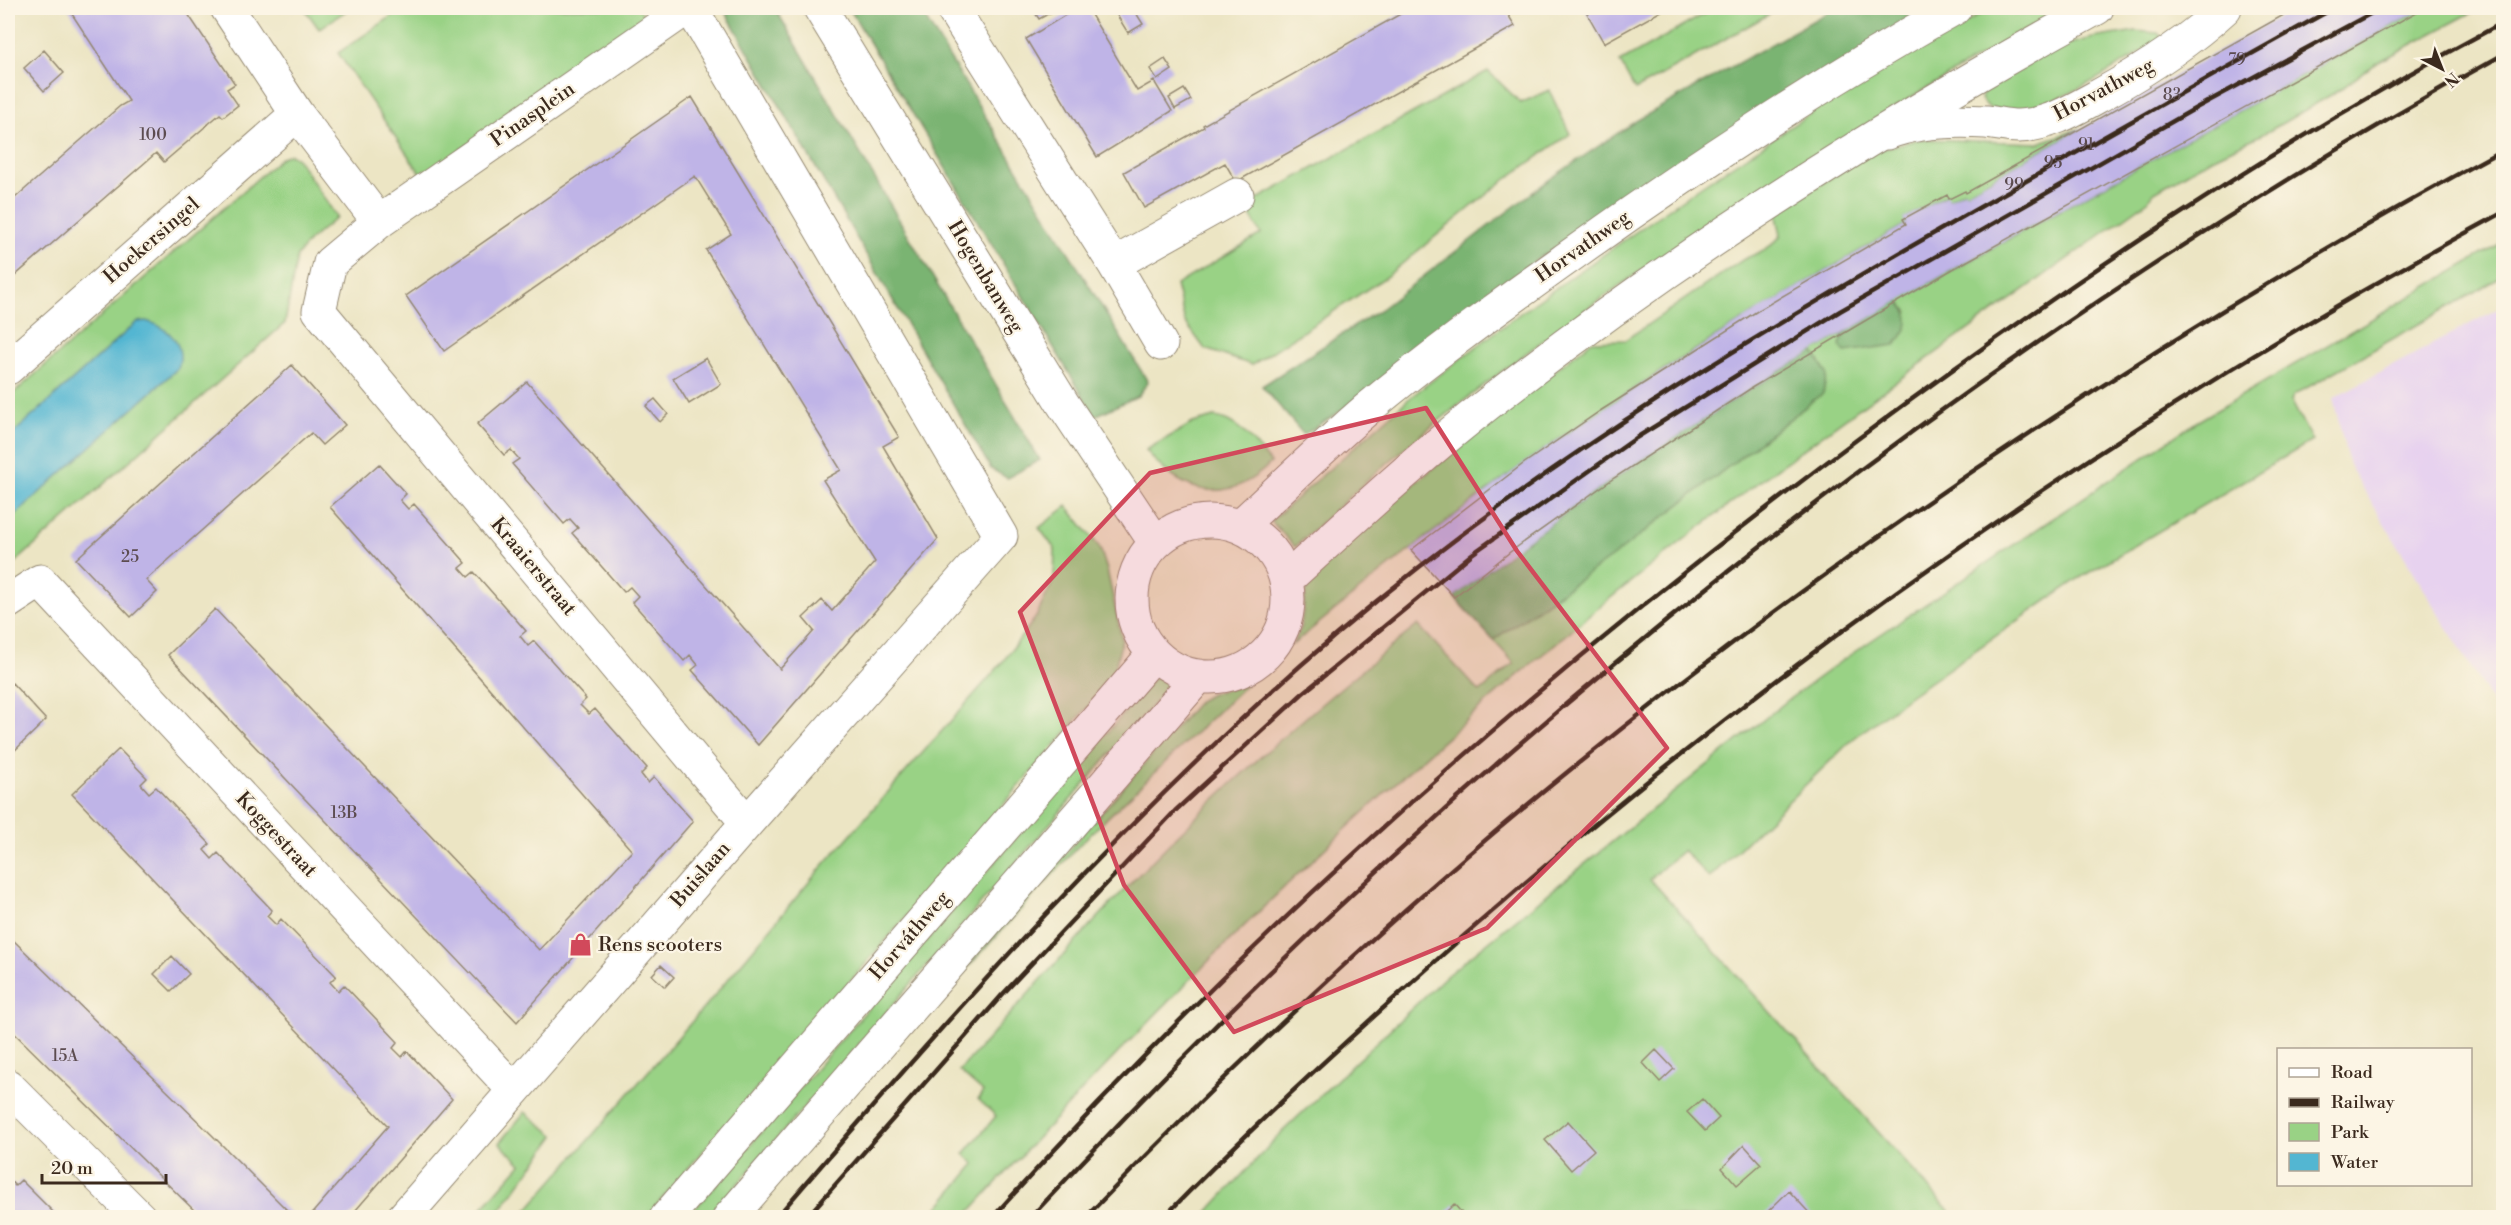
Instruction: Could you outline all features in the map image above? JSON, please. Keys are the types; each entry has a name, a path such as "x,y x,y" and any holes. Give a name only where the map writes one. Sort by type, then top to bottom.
{"street":[{"path":"227,8 297,114 380,222"},
{"name":"Pinasplein","path":"319,311 330,263 380,222 689,8"},
{"name":"Buislaan","path":"403,1218 513,1089 1001,536 689,8"},
{"name":"Hogenbanweg","path":"820,8 1063,404 1155,542"},
{"path":"952,8 1114,264 1161,344"},
{"name":"Horvathweg","path":"1240,526 1367,409 1478,322 1647,201 1898,39 1955,8"},
{"name":"Horvathweg","path":"1286,580 1416,462 1518,381 1699,250 1860,144 2097,8"},
{"name":"Horvathweg","path":"1860,144 1917,124 1984,122 2016,126 2055,118 2148,68 2180,46 2225,8"},
{"name":"Hoekersingel","path":"8,368 297,114"},
{"path":"1114,264 1237,195"},
{"name":"Kraaierstraat","path":"319,311 747,823"},
{"path":"1196,522 1226,522 1240,526 1264,542 1281,566 1286,580 1287,615 1272,646 1245,669 1223,676 1183,673 1167,665 1154,654 1135,624 1131,589 1136,572 1155,542 1167,532 1196,522"},
{"name":"Koggestraat","path":"8,602 40,581 513,1089"},
{"name":"Horváthweg","path":"666,1218 1154,654"},
{"path":"730,1217 1199,676"},
{"path":"8,1086 140,1218"}],"highlighted area":[{"path":"1426,408 1517,551 1667,748 1487,928 1234,1032 1124,885 1020,612 1150,473"}],"shaded area":[{"path":"2503,306 2503,720 2349,465 2333,398"}],"green space":[{"path":"304,8 350,8 319,29"},
{"path":"404,8 639,8 649,22 422,176 338,53"},
{"path":"723,8 775,8 1040,460 1007,478 991,469"},
{"path":"849,8 919,8 1148,382 1138,396 1095,416"},
{"path":"1715,8 1780,8 1635,90 1620,62"},
{"path":"1835,8 1936,8 1574,234 1515,275 1359,399 1304,435 1262,386 1381,309 1550,179 1636,121"},
{"path":"1992,8 2064,8 1805,163 1637,273 1475,392 1384,466 1295,547 1271,521 1412,396 1519,314 1697,189 1817,109 1892,63"},
{"path":"2424,8 2480,8 2373,65 2341,89 2269,131 2212,158 2153,193 2148,201 1777,468 1633,580 1562,638 1405,775 1253,917 1179,990 1035,1140 965,1217 929,1218 975,1164 964,1154 996,1116 978,1099 983,1092 959,1071 1095,921 1207,806 1326,700 1387,650 1418,625 1480,692 1514,663 1493,640 1612,557 1823,393 1827,374 1813,351 1843,334 1908,312 1899,300"},
{"path":"2136,31 2158,33 2162,38 2111,70 2061,97 2045,104 2015,110 1989,108 1981,99 1984,89 2050,49 2093,38"},
{"path":"1488,71 1521,103 1549,90 1570,134 1498,185 1386,277 1252,365 1205,349 1185,322 1176,285 1261,234 1245,206"},
{"path":"2079,129 1966,193 1964,191 1949,199 1946,195 1904,219 1906,224 1662,370 1567,433 1462,509 1292,645 1300,630 1306,590 1315,574 1370,519 1592,341 1625,340 1744,259 1769,247 1781,235 1776,212 1872,152 1919,139 2038,143"},
{"path":"290,154 297,158 337,217 309,241 297,256 285,323 8,569 8,521 178,368 137,322 8,438 8,398 282,157"},
{"path":"2503,242 2503,276 2294,395 2291,400 2312,441 2078,579 1911,695 1853,739 1709,878 1683,850 1650,879 1955,1217 1202,1218 1283,1131 1446,976 1788,700 1844,659 2193,424"},
{"path":"1899,300 1907,313 1908,324 1904,334 1895,345 1845,352 1840,346 1843,334"},
{"path":"1813,351 1827,374 1823,393 1612,557 1493,640 1454,597 1497,563 1630,468"},
{"path":"1214,417 1239,428 1271,463 1255,477 1238,486 1222,490 1206,490 1190,486 1175,477 1160,466 1146,450 1193,423"},
{"path":"1067,506 1100,548 1107,570 1122,639 1113,678 646,1217 520,1218 709,1002 820,869 1001,664 1036,617 1054,579 1055,549 1039,528"},
{"path":"1156,676 1171,684 709,1217 687,1218"},
{"path":"1247,684 1082,842 912,1029 1199,701 1213,693"},
{"path":"525,1112 555,1136 495,1217 474,1217 521,1164 499,1143"}],"water":[{"path":"146,321 162,328 174,338 180,352 178,368 8,521 8,438 137,322"}],"building":[{"path":"68,8 184,8 235,84 227,89 238,105 223,117 220,114 164,162 156,153 9,281 8,204 120,106 129,101"},
{"path":"1032,8 1059,8 1039,19"},
{"path":"1077,8 1087,8 1137,91 1154,81 1172,111 1097,157 1026,39"},
{"path":"1121,8 1133,8 1143,24 1128,33 1115,12"},
{"path":"1411,8 1504,8 1515,26 1236,182 1225,163 1144,208 1124,172"},
{"path":"1584,8 1667,8 1604,43"},
{"path":"2296,8 2424,8 1953,269 1753,387 1614,478 1510,552 1454,597 1411,550 1523,464 1600,411 1759,310 1906,224 1903,219 1947,195 1949,199 1965,191 1966,193"},
{"path":"44,50 64,73 44,91 24,68"},
{"path":"1165,59 1172,70 1157,80 1150,69"},
{"path":"1184,89 1191,100 1175,109 1169,98"},
{"path":"692,97 899,437 883,446 938,539 758,745 692,670 698,665 690,655 684,661 632,602 638,596 630,587 624,592 572,533 578,528 570,519 564,524 512,464 519,459 511,450 504,455 477,424 527,382 780,669 814,631 803,618 822,600 832,611 875,562 823,480 841,470 706,250 731,234 695,176 444,351 406,296"},
{"path":"8,107 15,116 8,123"},
{"path":"706,358 721,384 689,404 673,378"},
{"path":"292,365 345,425 322,445 311,433 146,580 157,592 131,617 76,559"},
{"path":"655,399 668,414 660,422 646,406"},
{"path":"379,464 406,494 400,500 408,509 414,504 466,563 460,568 468,577 474,572 526,631 520,636 528,646 534,641 586,699 580,705 589,714 595,709 647,768 641,774 648,783 654,777 693,821 517,1022 168,655 215,609 539,950 632,851 330,507"},
{"path":"12,683 46,720 8,757 8,687"},
{"path":"119,749 147,778 141,784 149,793 156,787 210,844 204,850 212,859 218,853 272,910 267,916 276,925 281,919 336,976 330,982 338,991 344,985 398,1042 393,1048 402,1057 407,1051 452,1099 349,1218 308,1218 388,1126 72,794"},
{"path":"8,935 295,1218 202,1218 8,1027"},
{"path":"172,956 189,974 171,991 154,974"},
{"path":"661,965 674,977 665,987 652,975"},
{"path":"1656,1050 1674,1069 1660,1082 1643,1063"},
{"path":"1702,1099 1719,1118 1705,1131 1687,1112"},
{"path":"1568,1121 1594,1150 1571,1170 1545,1140"},
{"path":"1744,1145 1761,1164 1737,1185 1722,1168"},
{"path":"8,1178 15,1186 21,1180 59,1218 8,1218"},
{"path":"1789,1191 1814,1218 1765,1218 1763,1216"},
{"path":"1454,1204 1466,1218 1440,1218"}],"railway":[{"path":"776,1218 977,989 1115,842 1261,701 1337,634 1414,571 1576,453 1744,345 1916,243 2334,8"},
{"path":"806,1218 1002,995 1175,811 1302,694 1472,554 1636,438 1840,311 2196,108 2381,8"},
{"path":"992,1218 1091,1111 1298,905 1406,807 1628,617 1859,438 1936,381 2094,271 2255,166 2337,116 2504,22"},
{"path":"1030,1218 1192,1049 1362,886 1538,728 1721,577 1909,434 2103,298 2301,171 2504,54"},
{"path":"1085,1218 1259,1045 1440,879 1565,774 1676,686 1903,519 2138,363 2259,289 2504,149"},
{"path":"1163,1218 1303,1081 1518,889 1650,780 1785,674 1923,573 2064,476 2208,384 2355,296 2504,212"}],"place":[{"name":"Rens scooters","path":"580,945"}]}
